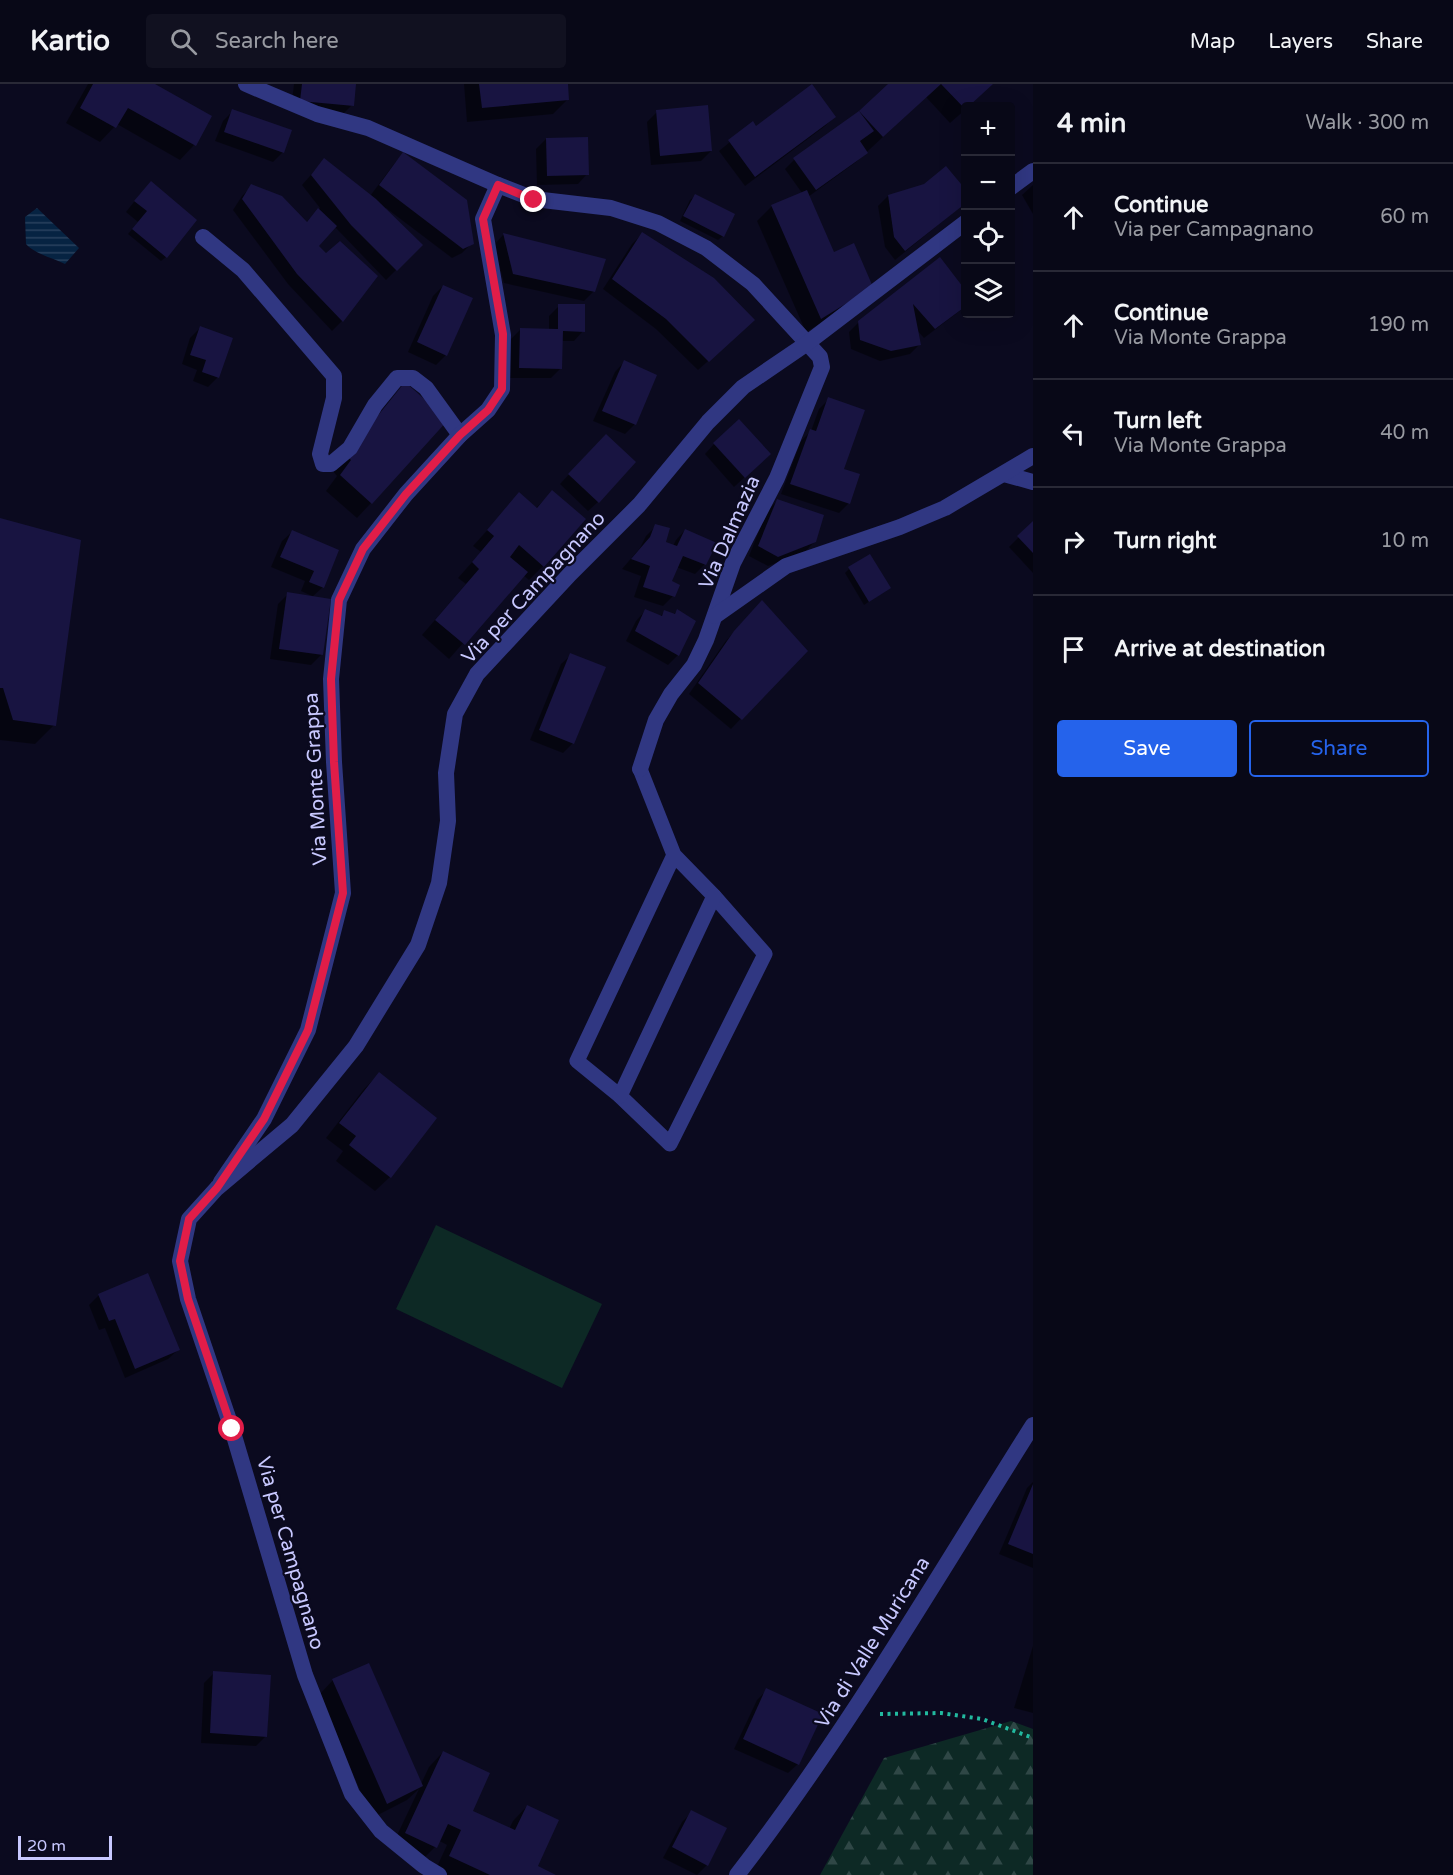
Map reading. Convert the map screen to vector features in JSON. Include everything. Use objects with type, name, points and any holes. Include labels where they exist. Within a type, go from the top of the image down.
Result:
[{"type":"street","points":[[246,84],[316,114],[368,128],[534,200],[611,208],[658,223],[706,248],[753,284],[806,344]]},
{"type":"street","points":[[1015,185],[1033,171]]},
{"type":"street","name":"Via Monte Grappa","points":[[217,1188],[264,1119],[308,1030],[343,893],[331,679],[339,600],[363,549],[406,494],[460,435],[488,410],[502,389],[503,334],[483,219],[498,185]]},
{"type":"street","name":"Via per Campagnano","points":[[439,1875],[424,1866],[381,1831],[352,1794],[305,1675],[232,1429],[188,1299],[180,1261],[189,1219],[217,1188],[292,1125],[356,1046],[418,945],[439,883],[448,821],[446,773],[454,714],[477,674],[570,573],[639,505],[708,422],[743,387],[806,344],[961,226]]},
{"type":"street","points":[[203,237],[243,270],[334,376],[334,398],[320,454],[323,464],[331,464],[350,448],[375,405],[397,378],[413,378],[426,388],[460,435]]},
{"type":"street","name":"Via Dalmazia","points":[[640,769],[656,720],[671,694],[694,665],[715,616],[733,563],[777,478],[822,367],[820,357],[806,344]]},
{"type":"street","points":[[715,616],[786,566],[900,527],[945,508],[1033,456]]},
{"type":"street","points":[[1004,474],[1033,482]]},
{"type":"street","name":"Via di Valle Muricana","points":[[737,1875],[795,1798],[855,1709],[1033,1425]]},
{"type":"lane","points":[[640,769],[674,855],[765,954],[670,1144],[620,1096],[577,1061],[674,855]]},
{"type":"lane","points":[[620,1096],[714,896]]},
{"type":"path","points":[[875,1714],[940,1713],[982,1719],[1033,1738]]},
{"type":"green space","points":[[436,1225],[602,1304],[562,1388],[396,1309]]},
{"type":"green space","points":[[1011,1721],[1033,1729],[1033,1875],[820,1875],[884,1758]]},
{"type":"water","points":[[37,208],[79,248],[65,264],[39,253],[26,244],[25,217]]},
{"type":"building","points":[[93,84],[155,84],[212,116],[196,146],[128,108],[116,128],[80,108]]},
{"type":"building","points":[[302,84],[356,84],[354,106],[300,101]]},
{"type":"building","points":[[479,84],[568,84],[569,100],[482,108]]},
{"type":"building","points":[[812,84],[836,117],[755,177],[728,140],[753,121],[756,126]]},
{"type":"building","points":[[888,84],[941,84],[883,137],[859,111]]},
{"type":"building","points":[[941,84],[993,84],[973,102],[961,102],[961,105]]},
{"type":"building","points":[[708,105],[712,151],[660,156],[656,110]]},
{"type":"building","points":[[232,109],[292,130],[284,153],[224,132]]},
{"type":"building","points":[[859,111],[874,131],[860,141],[868,153],[816,190],[793,158]]},
{"type":"building","points":[[588,137],[589,175],[547,176],[546,138]]},
{"type":"building","points":[[403,152],[467,200],[474,244],[463,249],[379,185]]},
{"type":"building","points":[[324,158],[376,199],[423,245],[397,271],[351,225],[311,175]]},
{"type":"building","points":[[946,166],[961,184],[961,207],[905,251],[894,237],[888,195],[924,184]]},
{"type":"building","points":[[151,181],[197,220],[167,258],[132,229],[147,211],[134,201]]},
{"type":"building","points":[[251,184],[282,196],[307,222],[318,208],[337,226],[319,246],[326,253],[340,241],[378,276],[343,322],[297,274],[242,199]]},
{"type":"building","points":[[807,190],[834,252],[854,243],[873,287],[821,319],[771,205]]},
{"type":"building","points":[[695,194],[735,214],[724,237],[683,216]]},
{"type":"building","points":[[642,232],[714,278],[755,320],[709,362],[666,319],[612,279]]},
{"type":"building","points":[[503,233],[606,259],[595,292],[513,274]]},
{"type":"building","points":[[940,257],[961,284],[961,310],[935,329],[913,304],[921,345],[891,351],[860,340],[858,321]]},
{"type":"building","points":[[443,285],[473,298],[447,356],[417,342]]},
{"type":"building","points":[[558,304],[585,304],[585,332],[563,331],[562,369],[519,368],[520,328],[558,329]]},
{"type":"building","points":[[200,326],[233,338],[219,378],[202,372],[206,360],[190,355]]},
{"type":"building","points":[[624,360],[657,375],[636,425],[602,411]]},
{"type":"building","points":[[405,382],[448,420],[372,504],[340,475],[351,460],[346,455]]},
{"type":"building","points":[[828,397],[865,410],[844,469],[860,474],[850,504],[790,484],[810,429],[816,431]]},
{"type":"building","points":[[739,419],[771,454],[745,478],[713,443]]},
{"type":"building","points":[[606,434],[636,462],[599,503],[568,474]]},
{"type":"building","points":[[552,490],[586,519],[544,567],[519,545],[510,557],[528,572],[465,645],[435,620],[479,569],[472,562],[494,536],[487,530],[519,492],[537,508]]},
{"type":"building","points":[[777,499],[824,515],[816,542],[778,557],[758,546]]},
{"type":"building","points":[[0,518],[81,540],[56,726],[13,720],[3,688],[0,688]]},
{"type":"building","points":[[1033,521],[1033,553],[1017,536]]},
{"type":"building","points":[[655,524],[670,528],[666,542],[677,546],[685,529],[717,543],[706,565],[683,556],[672,581],[680,585],[675,597],[643,587],[650,566],[631,559],[650,537]]},
{"type":"building","points":[[292,530],[339,550],[324,588],[309,582],[314,571],[280,557]]},
{"type":"building","points":[[870,554],[891,588],[869,602],[848,567]]},
{"type":"building","points":[[287,592],[331,599],[323,655],[279,649]]},
{"type":"building","points":[[762,600],[808,651],[742,720],[698,683],[734,631]]},
{"type":"building","points":[[645,609],[662,616],[664,610],[675,614],[677,609],[696,621],[679,656],[635,631]]},
{"type":"building","points":[[570,653],[606,667],[574,744],[539,730]]},
{"type":"building","points":[[379,1072],[437,1118],[391,1178],[349,1145],[356,1136],[339,1123]]},
{"type":"building","points":[[148,1273],[180,1350],[135,1369],[115,1319],[109,1321],[98,1294]]},
{"type":"building","points":[[1033,1484],[1033,1554],[1008,1544]]},
{"type":"building","points":[[369,1663],[423,1786],[387,1804],[332,1679]]},
{"type":"building","points":[[213,1671],[271,1675],[267,1737],[210,1733]]},
{"type":"building","points":[[766,1688],[823,1714],[799,1765],[743,1739]]},
{"type":"building","points":[[443,1751],[490,1773],[473,1811],[515,1830],[527,1805],[559,1820],[538,1866],[556,1875],[490,1875],[449,1856],[461,1830],[448,1824],[437,1848],[405,1833]]},
{"type":"building","points":[[691,1810],[727,1828],[708,1866],[672,1847]]},
{"type":"route","points":[[232,1429],[188,1299],[180,1261],[189,1219],[217,1188],[264,1119],[308,1030],[343,893],[331,679],[339,600],[363,549],[406,494],[460,435],[488,410],[502,389],[503,334],[483,219],[498,185],[534,200]]}]
